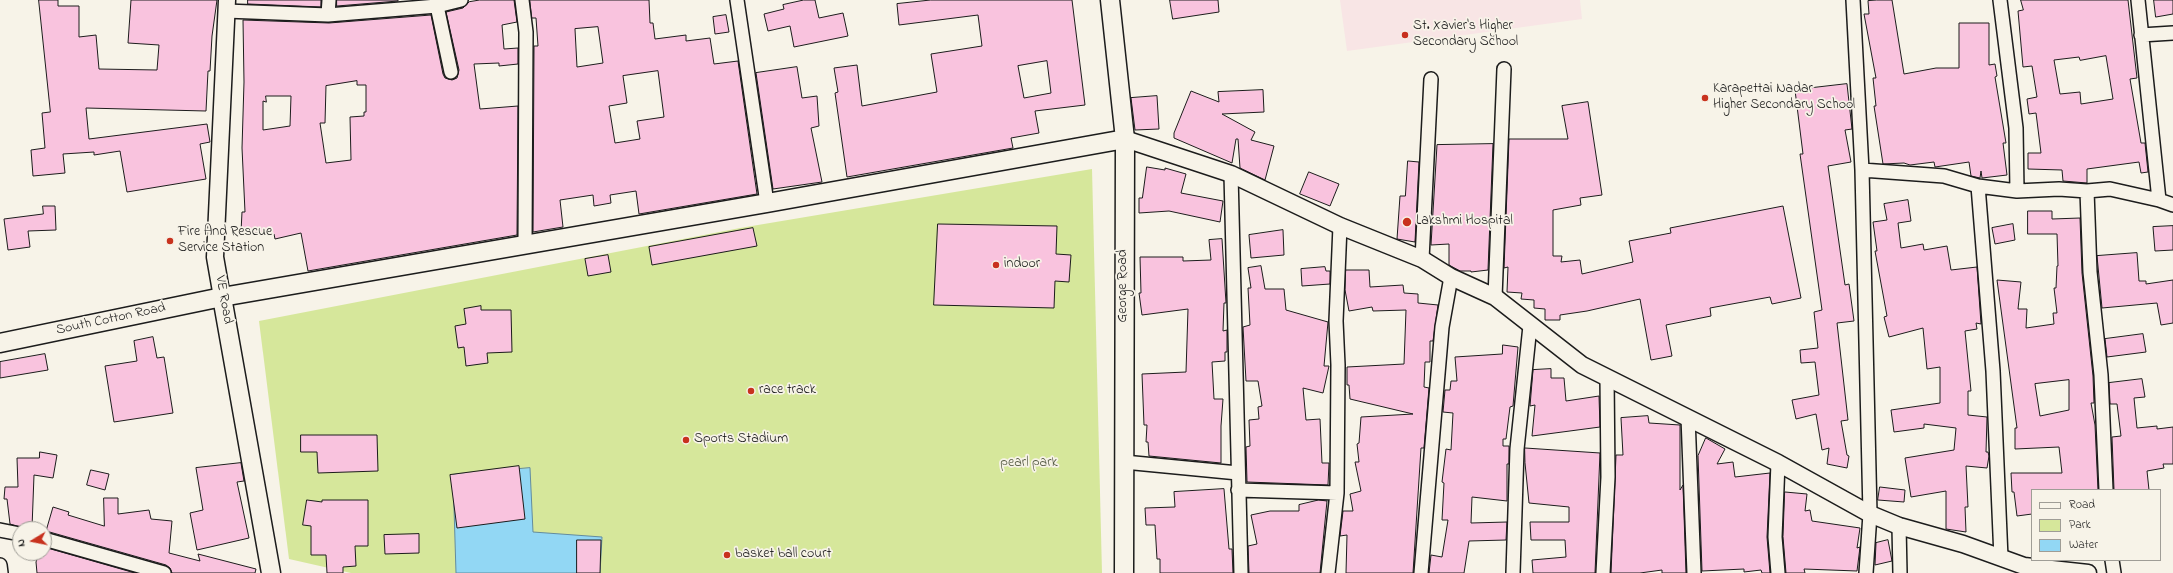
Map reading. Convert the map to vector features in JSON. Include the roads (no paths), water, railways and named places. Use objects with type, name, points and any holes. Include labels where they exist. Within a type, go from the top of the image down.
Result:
[{"type":"main road","name":"George Road","points":[[1110,0],[1125,139],[1124,573]]},
{"type":"main road","name":"South Cotton Road","points":[[0,343],[222,297],[767,203],[1125,139]]},
{"type":"main road","name":"VE Road","points":[[222,297],[271,573]]},
{"type":"street","points":[[328,15],[329,0]]},
{"type":"street","points":[[227,6],[328,15],[437,6],[461,0]]},
{"type":"street","points":[[522,0],[526,32],[525,245]]},
{"type":"street","points":[[737,0],[767,203]]},
{"type":"street","points":[[1853,0],[1862,170],[1870,514],[1866,573]]},
{"type":"street","points":[[2000,0],[2016,128],[2017,191]]},
{"type":"street","points":[[2138,0],[2159,200]]},
{"type":"street","name":"VE Road","points":[[222,297],[215,257],[227,6]]},
{"type":"street","points":[[437,6],[451,72]]},
{"type":"street","points":[[2141,35],[2173,33]]},
{"type":"street","points":[[1495,297],[1504,69]]},
{"type":"street","points":[[1422,259],[1431,79]]},
{"type":"street","points":[[1125,139],[1231,174],[1340,226],[1422,259],[1451,277],[1495,297],[1530,326],[1582,365],[1778,463],[1870,514],[1899,526],[1963,544],[2024,566],[2088,573]]},
{"type":"street","points":[[1862,170],[1944,176],[1978,186],[2017,191],[2087,191],[2110,189],[2159,200],[2173,205]]},
{"type":"street","points":[[1231,174],[1241,573]]},
{"type":"street","points":[[1978,186],[1993,371],[2001,558]]},
{"type":"street","points":[[2087,191],[2090,272],[2101,374],[2106,489]]},
{"type":"street","points":[[1328,573],[1336,493],[1338,365],[1336,321],[1340,226]]},
{"type":"street","points":[[1421,573],[1442,327],[1451,277]]},
{"type":"street","points":[[1513,573],[1517,449],[1530,326]]},
{"type":"street","points":[[1603,573],[1608,477],[1607,377]]},
{"type":"street","points":[[1688,417],[1694,573]]},
{"type":"street","points":[[1124,462],[1238,473]]},
{"type":"street","points":[[1778,463],[1775,537],[1778,573]]},
{"type":"street","points":[[1238,490],[1336,493]]},
{"type":"street","points":[[1899,526],[1900,573]]},
{"type":"street","points":[[0,530],[12,532]]},
{"type":"street","points":[[52,541],[164,573]]},
{"type":"street","points":[[2112,561],[2114,573]]},
{"type":"street","points":[[0,565],[1,573]]},
{"type":"water","points":[[530,468],[533,532],[602,537],[600,573],[456,573],[453,475]]},
{"type":"place","name":"St. Xavier's Higher Secondary School","points":[[1405,35]]},
{"type":"place","name":"Karapettai Nadar Higher Secondary School","points":[[1705,98]]},
{"type":"place","name":"Lakshmi Hospital","points":[[1407,222]]},
{"type":"place","name":"Fire And Rescue Service Station","points":[[170,241]]},
{"type":"place","name":"indoor","points":[[996,265]]},
{"type":"place","name":"race track","points":[[751,391]]},
{"type":"place","name":"Sports Stadium","points":[[686,440]]},
{"type":"place","name":"basket ball court","points":[[727,555]]},
{"type":"park label","name":"pearl park","points":[[1029,464]]}]
